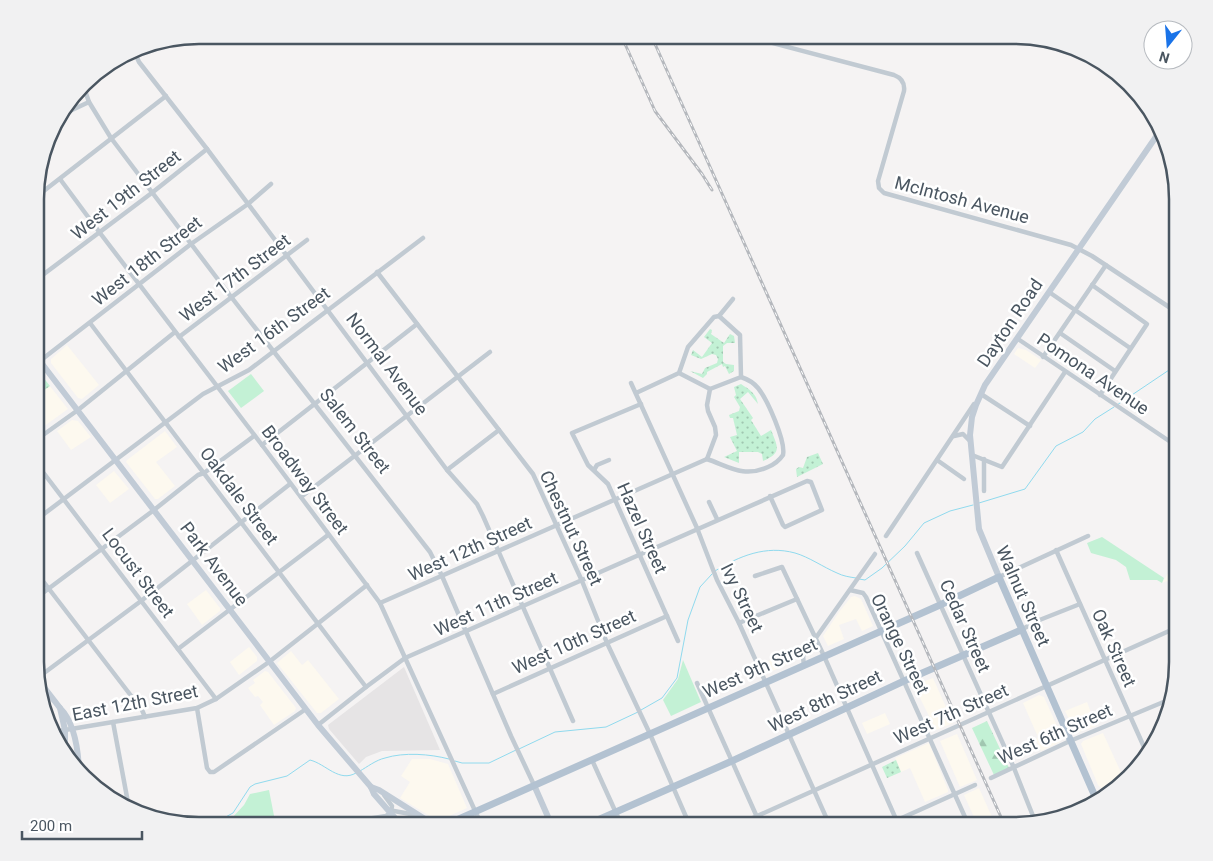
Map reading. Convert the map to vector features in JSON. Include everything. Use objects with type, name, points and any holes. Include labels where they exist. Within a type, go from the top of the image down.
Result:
[{"type":"main road","name":"West 9th Street","points":[[462,817],[804,666],[999,577]]},
{"type":"main road","name":"Walnut Street","points":[[999,577],[1094,795]]},
{"type":"main road","name":"West 8th Street","points":[[604,817],[1021,630]]},
{"type":"street","name":"McIntosh Avenue","points":[[776,44],[894,75],[902,80],[905,86],[904,91],[878,181],[879,188],[884,193],[1064,242],[1080,249],[1106,265],[1169,307]]},
{"type":"street","name":"Normal Avenue","points":[[137,57],[329,310],[447,470],[477,504],[573,721]]},
{"type":"street","name":"Salem Street","points":[[85,93],[89,102],[111,138],[354,456],[425,544],[442,576],[548,817]]},
{"type":"street","points":[[44,191],[166,96]]},
{"type":"street","points":[[72,110],[89,102]]},
{"type":"street","name":"Dayton Road","points":[[886,536],[1049,292],[1156,137]]},
{"type":"street","name":"West 19th Street","points":[[44,274],[208,149]]},
{"type":"street","name":"Broadway Street","points":[[60,179],[380,603],[478,817]]},
{"type":"street","name":"West 18th Street","points":[[44,356],[90,323],[191,244],[248,204],[271,184]]},
{"type":"street","name":"West 16th Street","points":[[44,514],[203,394],[249,370],[423,238]]},
{"type":"street","name":"West 17th Street","points":[[179,337],[307,240]]},
{"type":"street","points":[[1043,357],[1106,265]]},
{"type":"street","name":"Chestnut Street","points":[[377,272],[533,474],[686,817]]},
{"type":"street","points":[[1092,285],[1147,324],[1100,395]]},
{"type":"street","points":[[1049,292],[1130,348]]},
{"type":"street","points":[[636,393],[679,373],[684,356],[693,339],[708,322],[714,317],[719,316],[733,299]]},
{"type":"street","points":[[719,316],[740,335],[741,377]]},
{"type":"street","name":"Oakdale Street","points":[[90,323],[366,686]]},
{"type":"street","points":[[262,445],[417,324]]},
{"type":"street","name":"West 17th Street","points":[[44,434],[78,410],[175,332]]},
{"type":"street","points":[[1060,333],[1115,371]]},
{"type":"street","name":"Pomona Avenue","points":[[1018,339],[1169,442]]},
{"type":"street","points":[[301,498],[407,414],[490,352]]},
{"type":"street","name":"Park Avenue","points":[[44,368],[306,710],[394,817]]},
{"type":"street","points":[[972,455],[1000,467],[1030,426],[1064,372]]},
{"type":"street","points":[[679,373],[710,389],[741,377],[756,385],[783,440],[783,455],[777,463],[752,473],[742,472],[707,459],[716,435],[707,405],[710,389]]},
{"type":"street","name":"Ivy Street","points":[[631,383],[697,528],[717,580],[739,623],[826,817]]},
{"type":"street","points":[[982,393],[1030,426]]},
{"type":"street","name":"Walnut Street","points":[[982,393],[972,417],[971,442],[975,500],[982,539],[999,577]]},
{"type":"street","name":"Hazel Street","points":[[641,404],[572,434],[584,458],[605,479],[678,641]]},
{"type":"street","points":[[447,470],[499,430]]},
{"type":"street","points":[[953,436],[963,434],[971,442]]},
{"type":"street","points":[[44,592],[103,549],[198,475],[204,473],[254,436]]},
{"type":"street","name":"West 12th Street","points":[[380,603],[707,459]]},
{"type":"street","points":[[984,459],[984,491]]},
{"type":"street","points":[[594,470],[597,465],[609,460]]},
{"type":"street","points":[[937,460],[964,479]]},
{"type":"street","name":"Locust Street","points":[[44,473],[216,700]]},
{"type":"street","name":"West 11th Street","points":[[318,725],[366,686],[405,658],[770,496],[806,481],[811,482],[822,510],[785,527],[770,496]]},
{"type":"street","points":[[44,673],[141,601],[290,484]]},
{"type":"street","points":[[709,502],[717,519]]},
{"type":"street","points":[[178,649],[328,535]]},
{"type":"street","name":"West 9th Street","points":[[999,577],[1088,536]]},
{"type":"street","name":"Oak Street","points":[[1056,550],[1143,748]]},
{"type":"street","name":"Cedar Street","points":[[917,553],[1014,768],[1033,816]]},
{"type":"street","points":[[804,666],[803,656],[875,554]]},
{"type":"street","points":[[755,576],[782,567],[896,817]]},
{"type":"street","points":[[44,582],[142,710],[145,717]]},
{"type":"street","points":[[269,662],[367,585]]},
{"type":"street","name":"Orange Street","points":[[850,590],[863,593],[866,597],[965,817]]},
{"type":"street","points":[[739,623],[797,599]]},
{"type":"street","name":"West 8th Street","points":[[1021,630],[1037,621],[1080,604]]},
{"type":"street","name":"West 10th Street","points":[[494,694],[667,616]]},
{"type":"street","name":"West 7th Street","points":[[756,816],[1169,632]]},
{"type":"street","name":"East 12th Street","points":[[60,731],[197,708],[216,700],[269,662]]},
{"type":"street","points":[[697,683],[756,816]]},
{"type":"street","points":[[47,691],[65,713],[72,729],[78,759]]},
{"type":"street","name":"West 6th Street","points":[[991,778],[1070,741],[1164,702]]},
{"type":"street","points":[[60,708],[65,741]]},
{"type":"street","points":[[197,708],[207,768],[210,772],[214,772],[306,710]]},
{"type":"street","points":[[113,722],[127,799]]},
{"type":"street","points":[[592,760],[618,817]]},
{"type":"street","points":[[904,817],[975,785]]},
{"type":"street","points":[[371,787],[422,817]]},
{"type":"street","points":[[379,790],[391,804],[391,813]]},
{"type":"street","points":[[380,817],[394,811],[422,817]]},
{"type":"shaded area","points":[[67,345],[99,385],[82,399],[78,398],[51,363],[51,359]]},
{"type":"shaded area","points":[[1018,348],[1026,350],[1041,360],[1035,368],[1014,354]]},
{"type":"shaded area","points":[[44,379],[68,409],[44,426]]},
{"type":"shaded area","points":[[72,420],[78,421],[91,437],[71,450],[57,431]]},
{"type":"shaded area","points":[[165,431],[177,447],[156,462],[175,486],[158,499],[155,499],[126,462]]},
{"type":"shaded area","points":[[114,471],[129,489],[110,503],[96,485]]},
{"type":"shaded area","points":[[1169,572],[1169,583],[1167,581],[1162,583]]},
{"type":"shaded area","points":[[206,590],[220,608],[220,611],[202,625],[187,604]]},
{"type":"shaded area","points":[[855,596],[861,599],[873,626],[862,631],[856,619],[839,625],[844,639],[828,646],[823,636],[851,597]]},
{"type":"shaded area","points":[[249,647],[257,657],[257,661],[239,675],[230,662]]},
{"type":"shaded area","points":[[788,650],[793,662],[770,672],[765,662],[780,656],[779,654]]},
{"type":"shaded area","points":[[291,651],[302,665],[308,660],[339,699],[321,713],[317,713],[277,663]]},
{"type":"shaded area","points":[[404,667],[440,750],[382,751],[366,757],[359,764],[329,729],[328,725]]},
{"type":"shaded area","points":[[265,671],[268,672],[296,708],[295,711],[274,725],[260,705],[263,702],[258,696],[255,697],[248,688],[255,683],[253,680]]},
{"type":"shaded area","points":[[933,678],[953,723],[936,730],[915,688],[915,685]]},
{"type":"shaded area","points":[[1039,695],[1044,697],[1062,737],[1060,742],[1041,751],[1036,739],[1038,737],[1023,703]]},
{"type":"shaded area","points":[[1087,702],[1096,726],[1076,733],[1065,711]]},
{"type":"shaded area","points":[[885,713],[890,724],[867,734],[862,723]]},
{"type":"shaded area","points":[[1103,733],[1122,774],[1102,789],[1098,785],[1081,744],[1083,741]]},
{"type":"shaded area","points":[[957,734],[977,780],[960,787],[940,741]]},
{"type":"shaded area","points":[[929,743],[948,792],[925,802],[910,768],[901,772],[895,758]]},
{"type":"shaded area","points":[[412,759],[430,759],[448,764],[467,808],[447,817],[431,817],[400,798],[410,782],[401,776]]},
{"type":"shaded area","points":[[979,788],[992,817],[974,817],[964,795]]},
{"type":"green space","points":[[710,329],[712,330],[711,334],[724,343],[730,334],[734,336],[735,343],[727,343],[723,346],[723,362],[734,365],[734,371],[729,374],[722,364],[707,372],[703,378],[690,371],[702,374],[705,368],[717,363],[716,355],[712,354],[701,359],[691,355],[693,350],[702,357],[712,343],[704,337]]},
{"type":"green space","points":[[251,374],[264,391],[241,408],[228,391]]},
{"type":"green space","points":[[44,378],[50,386],[44,390]]},
{"type":"green space","points":[[741,384],[752,392],[757,400],[758,404],[748,392],[740,399],[753,418],[751,420],[761,436],[771,430],[777,445],[776,452],[763,461],[762,454],[758,452],[739,452],[739,463],[724,457],[737,451],[730,437],[737,435],[733,418],[730,418],[729,415],[739,411],[740,407],[734,397],[736,395],[734,387]]},
{"type":"green space","points":[[818,453],[823,464],[797,477],[796,469],[799,467],[803,468],[807,457]]},
{"type":"green space","points":[[1102,537],[1164,578],[1162,583],[1157,580],[1130,580],[1126,567],[1116,560],[1091,553],[1087,543]]},
{"type":"green space","points":[[683,660],[701,702],[671,716],[663,700],[678,679]]},
{"type":"green space","points":[[987,721],[1009,768],[994,775],[972,728]]},
{"type":"green space","points":[[896,760],[901,772],[887,778],[882,767]]},
{"type":"green space","points":[[269,790],[274,817],[233,817],[244,805],[250,794]]},
{"type":"waterway","points":[[1117,405],[1169,370]]},
{"type":"waterway","points":[[979,503],[1025,489],[1056,446],[1083,432],[1095,419],[1114,407]]},
{"type":"waterway","points":[[859,579],[865,580],[882,568],[905,546],[924,523],[950,511],[973,505]]},
{"type":"waterway","points":[[715,571],[753,553],[774,550],[795,553],[839,574],[856,578]]},
{"type":"waterway","points":[[641,710],[662,698],[677,678],[688,620],[700,587],[712,574]]},
{"type":"waterway","points":[[519,749],[555,732],[606,727],[638,712]]},
{"type":"waterway","points":[[455,761],[462,763],[489,763],[516,750]]},
{"type":"waterway","points":[[360,771],[375,762],[392,756],[409,754],[449,759]]},
{"type":"waterway","points":[[226,817],[233,813],[250,787],[287,776],[310,760],[344,776],[356,773]]},
{"type":"railway","points":[[625,44],[655,111],[712,190]]},
{"type":"railway","points":[[655,44],[1001,817]]}]
